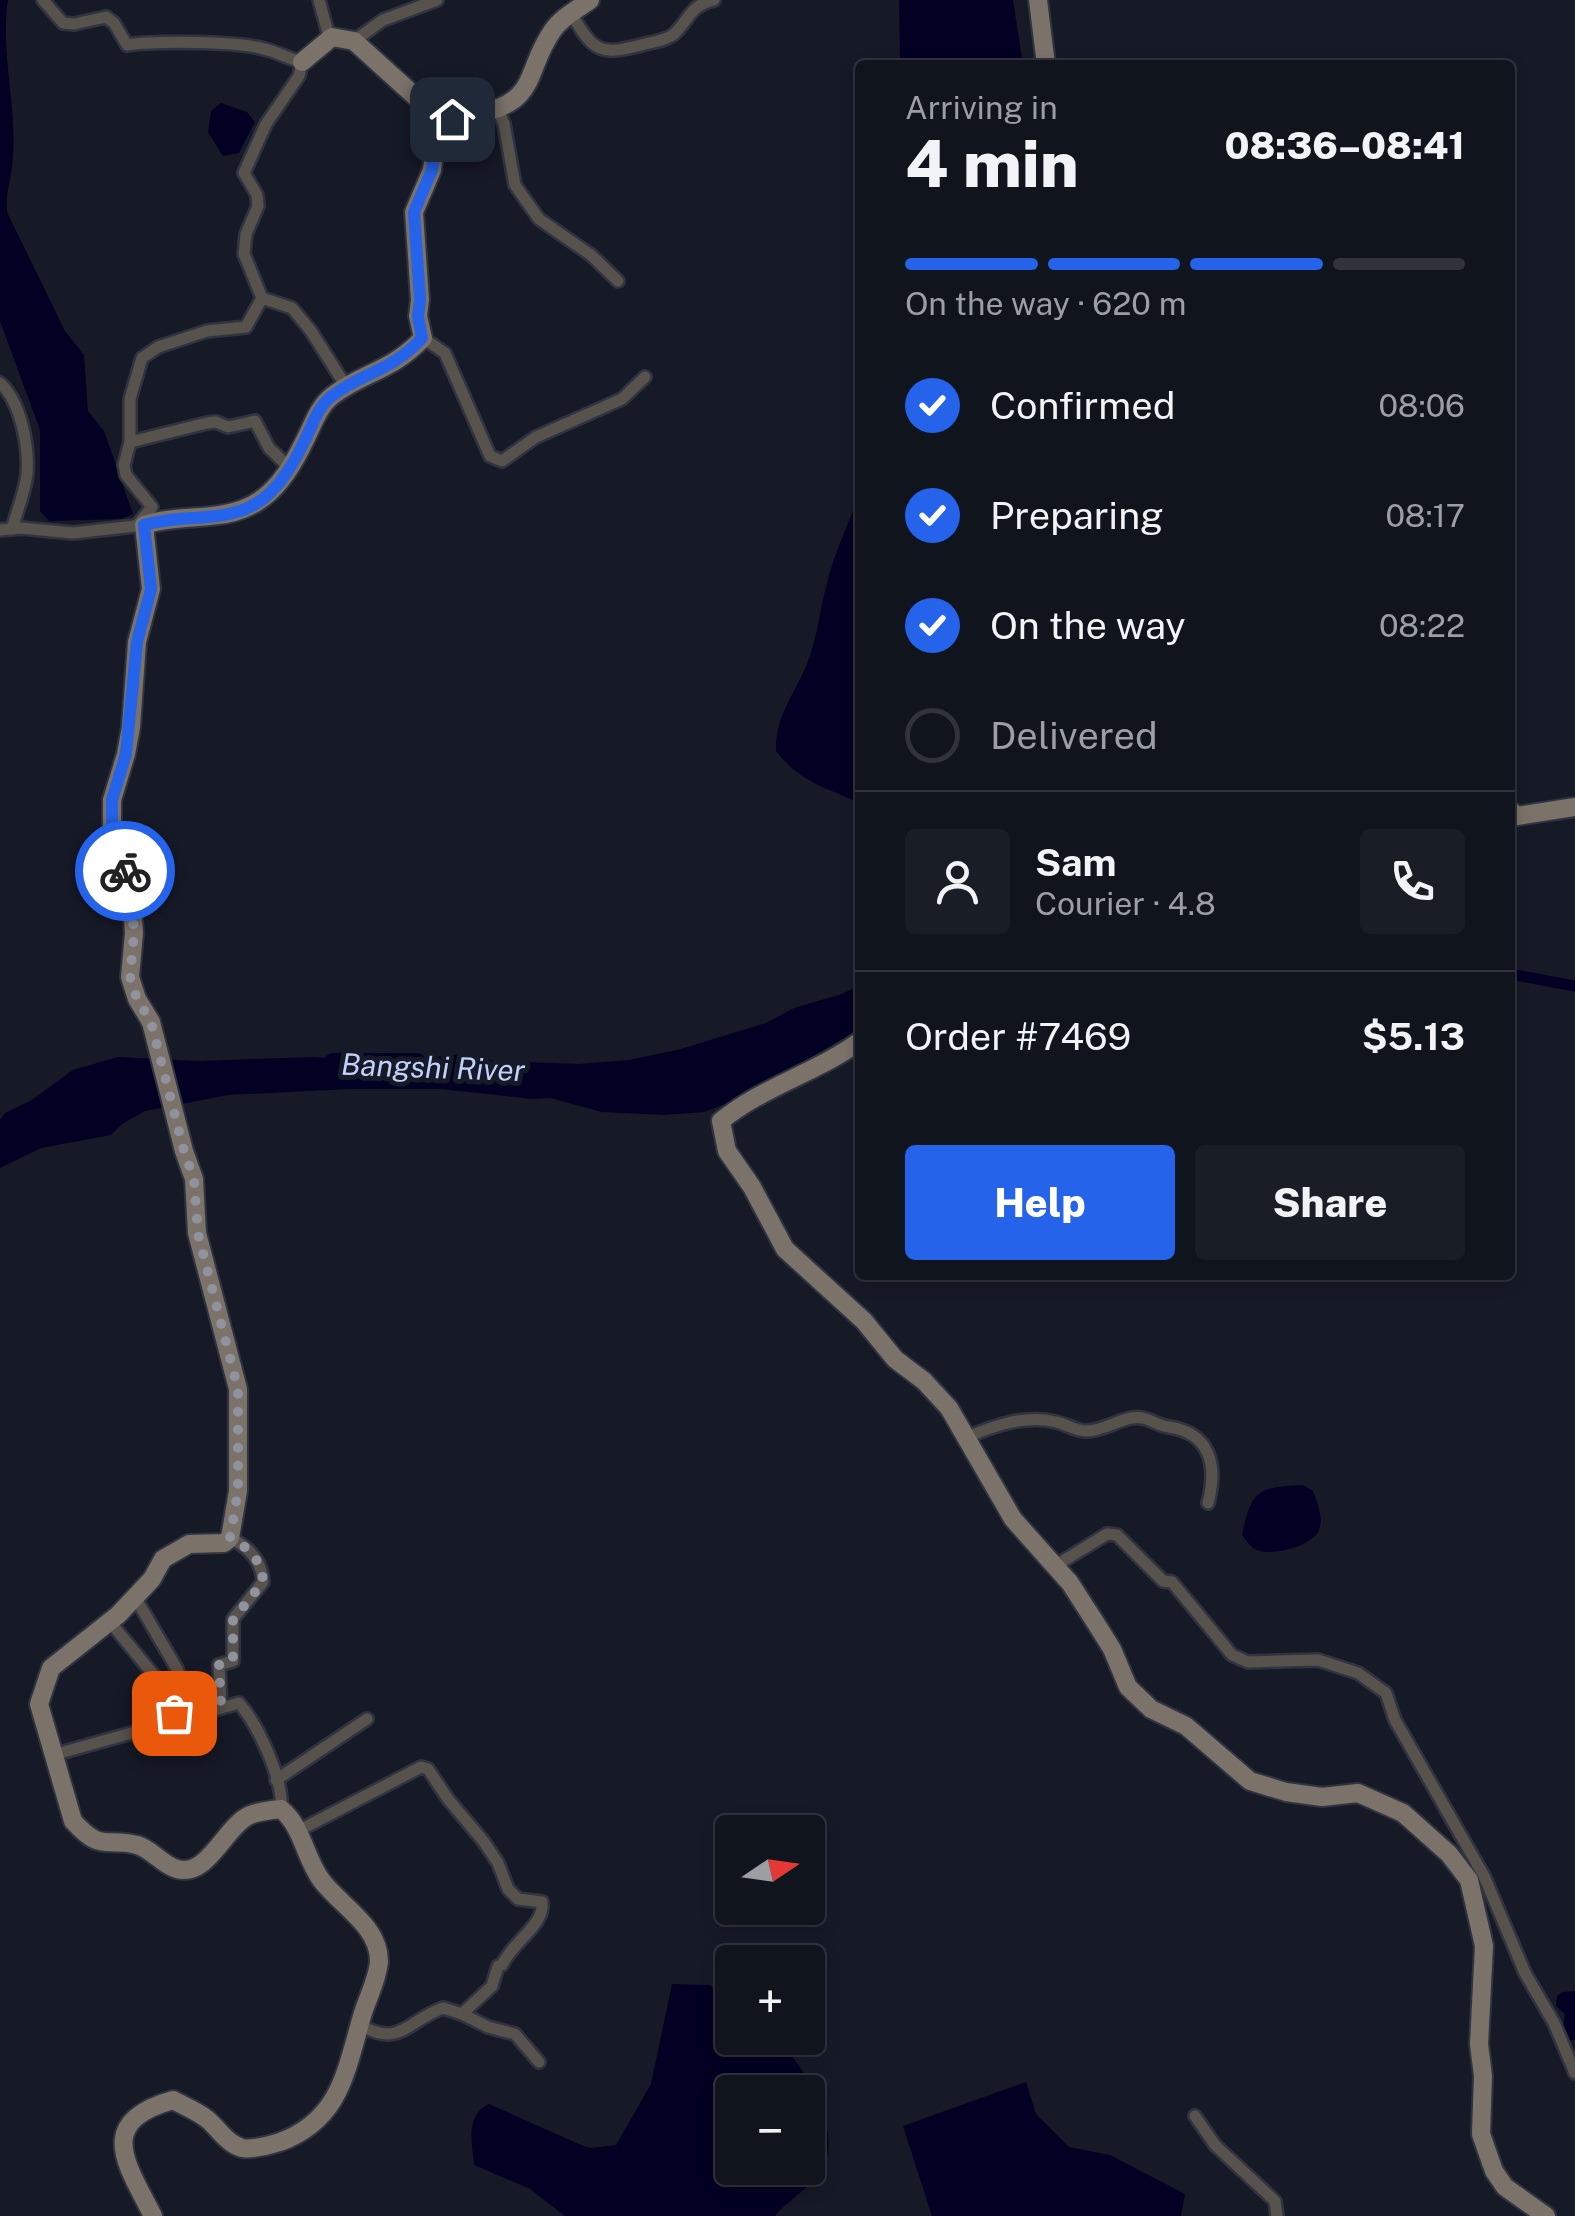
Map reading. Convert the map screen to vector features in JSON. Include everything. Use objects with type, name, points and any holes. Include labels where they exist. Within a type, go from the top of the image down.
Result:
[{"type":"street","points":[[42,0],[63,23],[106,17],[127,46],[154,41],[264,48],[302,62]]},
{"type":"street","points":[[319,0],[330,40]]},
{"type":"street","points":[[354,41],[383,20],[437,0]]},
{"type":"street","points":[[347,388],[292,308],[262,298],[244,254],[246,234],[258,206],[257,195],[244,173],[266,124],[299,76],[302,62],[332,37],[354,41],[439,118],[498,110],[521,94],[553,30],[590,0]]},
{"type":"street","points":[[571,12],[584,36],[598,49],[611,53],[672,37],[698,4],[714,0]]},
{"type":"street","points":[[1038,0],[1045,60]]},
{"type":"street","points":[[498,110],[515,185],[540,219],[591,255],[618,281]]},
{"type":"street","points":[[439,118],[432,170],[414,212],[418,316],[422,338],[445,354],[490,456],[502,461],[536,437],[622,399],[645,377]]},
{"type":"street","points":[[154,2216],[127,2160],[123,2140],[130,2121],[146,2108],[173,2100],[207,2119],[221,2135],[241,2148],[268,2146],[297,2135],[332,2104],[348,2069],[379,1961],[365,1925],[330,1892],[310,1865],[298,1831],[281,1809],[250,1815],[228,1832],[204,1862],[190,1870],[178,1870],[135,1844],[99,1842],[83,1832],[73,1821],[38,1704],[51,1668],[110,1622],[152,1579],[163,1559],[189,1544],[224,1542],[230,1538],[238,1491],[238,1389],[198,1234],[194,1179],[151,1022],[130,977],[134,934],[131,891],[112,825],[112,800],[131,727],[137,642],[151,589],[142,524],[152,506],[126,475],[124,456],[130,442],[130,399],[142,358],[158,347],[207,331],[246,327],[262,298]]},
{"type":"street","points":[[0,384],[11,394],[26,449],[26,475],[6,530],[73,533],[244,510],[262,500],[290,468],[330,397],[395,364],[422,338]]},
{"type":"street","points":[[130,442],[207,423],[228,427],[256,421],[269,448],[290,468]]},
{"type":"street","points":[[1515,814],[1575,807]]},
{"type":"street","points":[[855,1045],[721,1121],[727,1150],[786,1249],[949,1408],[1013,1519],[1070,1583],[1112,1649],[1128,1687],[1151,1709],[1186,1726],[1250,1781],[1322,1797],[1358,1793],[1403,1813],[1449,1854],[1469,1880],[1484,1946],[1479,2044],[1483,2076],[1481,2134],[1494,2171],[1506,2187],[1546,2216]]},
{"type":"street","points":[[965,1438],[1013,1421],[1054,1421],[1083,1432],[1133,1418],[1148,1418],[1195,1433],[1215,1478],[1208,1503]]},
{"type":"street","points":[[1055,1566],[1107,1534],[1117,1535],[1163,1581],[1172,1582],[1232,1655],[1248,1662],[1318,1660],[1358,1674],[1386,1693],[1395,1720],[1484,1876],[1525,1973],[1554,2023],[1575,2073]]},
{"type":"street","points":[[221,1708],[219,1665],[233,1660],[233,1620],[263,1582],[260,1564],[230,1538]]},
{"type":"street","points":[[135,1597],[178,1669],[195,1716]]},
{"type":"street","points":[[110,1622],[158,1680],[177,1723]]},
{"type":"street","points":[[53,1755],[239,1703],[256,1729],[282,1797],[281,1809]]},
{"type":"street","points":[[276,1780],[368,1720]]},
{"type":"street","points":[[298,1831],[421,1767],[428,1769],[484,1842],[508,1889],[518,1899],[542,1902],[543,1906],[539,1920],[498,1966],[492,1986],[462,2014]]},
{"type":"street","points":[[360,2024],[379,2036],[395,2035],[443,2008],[514,2034],[539,2062]]},
{"type":"street","points":[[1195,2116],[1214,2145],[1275,2201],[1277,2216]]},
{"type":"water","points":[[0,0],[8,0],[6,39],[14,137],[7,212],[65,331],[84,355],[88,411],[104,431],[133,514],[121,519],[49,521],[40,511],[40,430],[0,321]]},
{"type":"water","points":[[899,0],[1013,0],[1022,60],[900,60]]},
{"type":"water","points":[[221,103],[247,112],[255,122],[239,153],[223,156],[208,132],[211,111]]},
{"type":"water","points":[[855,504],[855,801],[804,777],[776,751],[782,716],[811,653],[831,568]]},
{"type":"water","points":[[855,988],[855,1032],[739,1099],[704,1112],[602,1112],[550,1098],[441,1089],[228,1095],[145,1111],[111,1135],[41,1148],[0,1168],[0,1120],[5,1113],[30,1101],[73,1070],[118,1057],[197,1061],[314,1057],[386,1063],[463,1054],[496,1061],[579,1064],[629,1060],[766,1023],[794,1008]]},
{"type":"water","points":[[1303,1485],[1313,1491],[1319,1510],[1320,1526],[1315,1536],[1284,1550],[1267,1552],[1252,1547],[1242,1535],[1254,1499],[1277,1487]]},
{"type":"water","points":[[672,1984],[710,1985],[715,1989],[715,2055],[791,2055],[804,2075],[715,2075],[715,2185],[809,2185],[775,2216],[565,2216],[530,2189],[474,2165],[473,2122],[489,2104],[581,2145],[616,2145],[651,2084]]},
{"type":"water","points":[[1575,1991],[1575,2039],[1569,2041],[1563,2026],[1565,2014],[1556,2006],[1557,1996]]},
{"type":"water","points":[[1026,2082],[1036,2114],[1069,2147],[1110,2155],[1185,2194],[1181,2216],[932,2216],[903,2126]]},
{"type":"water","points":[[825,2120],[828,2133],[825,2161]]},
{"type":"waterway","points":[[1515,975],[1575,986]]},
{"type":"waterway","name":"Bangshi River","points":[[333,1062],[417,1062]]},
{"type":"way so far","points":[[125,871],[131,891],[134,934],[130,977],[151,1022],[189,1159],[198,1234],[238,1389],[238,1491],[230,1538],[260,1564],[263,1582],[233,1620],[233,1660],[219,1665],[221,1708],[177,1723],[174,1713]]},
{"type":"route","points":[[125,871],[112,825],[112,800],[131,727],[137,642],[151,589],[144,525],[189,516],[221,515],[244,510],[262,500],[290,468],[330,397],[395,364],[422,338],[414,212],[432,170],[439,118],[452,119]]}]
